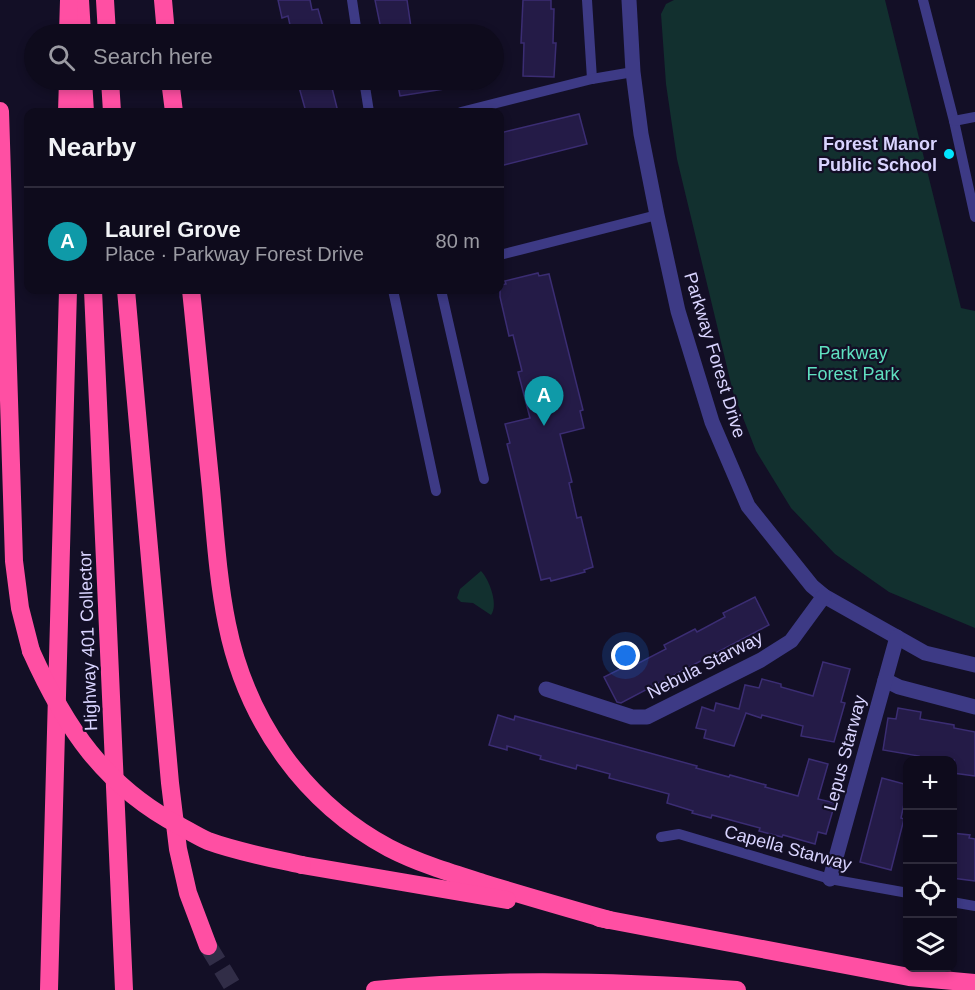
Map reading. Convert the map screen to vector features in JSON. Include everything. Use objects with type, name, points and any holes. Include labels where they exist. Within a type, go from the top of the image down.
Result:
[{"type":"highway","points":[[68,24],[69,0]]},
{"type":"highway","points":[[80,0],[81,24]]},
{"type":"highway","points":[[105,0],[106,24]]},
{"type":"highway","points":[[163,0],[165,24]]},
{"type":"highway","points":[[68,90],[68,108]]},
{"type":"highway","points":[[84,90],[85,108]]},
{"type":"highway","points":[[111,90],[112,108]]},
{"type":"highway","points":[[171,90],[174,108]]},
{"type":"highway","points":[[0,111],[14,561],[20,608],[31,651],[50,694],[78,738],[101,766],[129,792],[161,816],[207,841],[302,865],[909,976],[975,983]]},
{"type":"highway","points":[[49,990],[68,294]]},
{"type":"highway","name":"Highway 401 Collector","points":[[93,294],[122,947],[126,990]]},
{"type":"highway","points":[[126,294],[170,783],[178,849],[188,893],[208,946]]},
{"type":"highway","points":[[191,294],[226,623],[242,676],[269,736],[290,766],[313,792],[336,813],[390,848],[464,877],[609,920]]},
{"type":"highway","points":[[375,990],[432,984],[545,981],[654,984],[737,990]]},
{"type":"street","name":"Parkway Forest Drive","points":[[629,0],[633,72],[641,134],[678,310],[712,422],[748,506],[812,586],[824,596],[925,653],[975,665]]},
{"type":"street","name":"Nebula Starway","points":[[546,689],[632,717],[646,717],[761,660],[791,641],[824,596]]},
{"type":"street","name":"Lepus Starway","points":[[830,879],[897,637]]},
{"type":"street","points":[[885,680],[899,687],[975,707]]},
{"type":"lane","points":[[352,0],[356,24]]},
{"type":"lane","points":[[587,0],[592,80]]},
{"type":"lane","points":[[923,0],[973,200],[975,217]]},
{"type":"lane","points":[[477,108],[633,72]]},
{"type":"lane","points":[[366,90],[368,108]]},
{"type":"lane","points":[[954,121],[975,117]]},
{"type":"lane","points":[[504,254],[657,215]]},
{"type":"lane","points":[[394,294],[436,491]]},
{"type":"lane","points":[[442,294],[484,479]]},
{"type":"lane","name":"Capella Starway","points":[[661,837],[679,834],[830,879],[903,892]]},
{"type":"lane","points":[[957,903],[975,906]]},
{"type":"green space","name":"Parkway Forest Park","points":[[674,0],[885,0],[961,308],[975,311],[975,628],[889,592],[835,554],[791,508],[756,451],[733,392],[677,159],[666,84],[661,14],[666,4]]},
{"type":"green space","points":[[481,571],[492,592],[494,605],[491,615],[473,603],[461,602],[457,598],[460,589]]},
{"type":"building","points":[[278,0],[310,0],[312,10],[318,9],[322,24],[290,24],[288,16],[282,18]]},
{"type":"building","points":[[375,0],[407,0],[411,24],[380,24]]},
{"type":"building","points":[[523,0],[551,0],[551,9],[554,9],[553,43],[556,43],[554,77],[523,76],[524,43],[521,43]]},
{"type":"building","points":[[300,90],[332,90],[337,108],[305,108]]},
{"type":"building","points":[[399,90],[438,90],[400,96]]},
{"type":"building","points":[[579,114],[587,144],[504,165],[504,132]]},
{"type":"building","points":[[538,273],[539,276],[549,274],[583,410],[580,411],[584,428],[560,434],[572,482],[569,483],[577,518],[581,517],[593,567],[584,570],[585,572],[551,581],[550,578],[541,580],[507,444],[510,443],[505,424],[530,418],[518,372],[522,371],[513,335],[509,336],[500,297],[500,294],[504,294],[505,281]]},
{"type":"building","points":[[755,597],[769,625],[621,703],[617,702],[604,677],[666,649],[664,645],[695,629],[697,632],[725,617],[723,613]]},
{"type":"building","points":[[823,662],[850,669],[841,702],[845,703],[834,742],[801,736],[803,726],[746,713],[734,746],[704,738],[706,730],[696,728],[702,707],[714,711],[716,703],[739,709],[745,685],[759,688],[762,679],[813,696]]},
{"type":"building","points":[[898,708],[921,712],[920,719],[954,725],[954,728],[975,732],[975,776],[957,774],[957,756],[919,756],[883,750],[888,718],[896,719]]},
{"type":"building","points":[[498,715],[514,720],[515,716],[697,766],[696,768],[766,785],[765,787],[798,796],[809,759],[828,764],[818,799],[835,803],[826,834],[818,832],[815,844],[759,831],[760,828],[712,815],[711,818],[692,813],[693,811],[667,803],[669,794],[609,778],[610,774],[577,765],[576,769],[540,759],[541,756],[507,746],[507,750],[489,745]]},
{"type":"building","points":[[882,778],[903,784],[901,818],[903,823],[891,870],[860,862]]},
{"type":"building","points":[[957,834],[970,835],[969,838],[975,839],[975,881],[957,879]]},
{"type":"tunnel","points":[[208,946],[235,990]]},
{"type":"place","name":"Forest Manor Public School","points":[[949,154]]},
{"type":"place","name":"Laurel Grove","points":[[544,426]]}]
